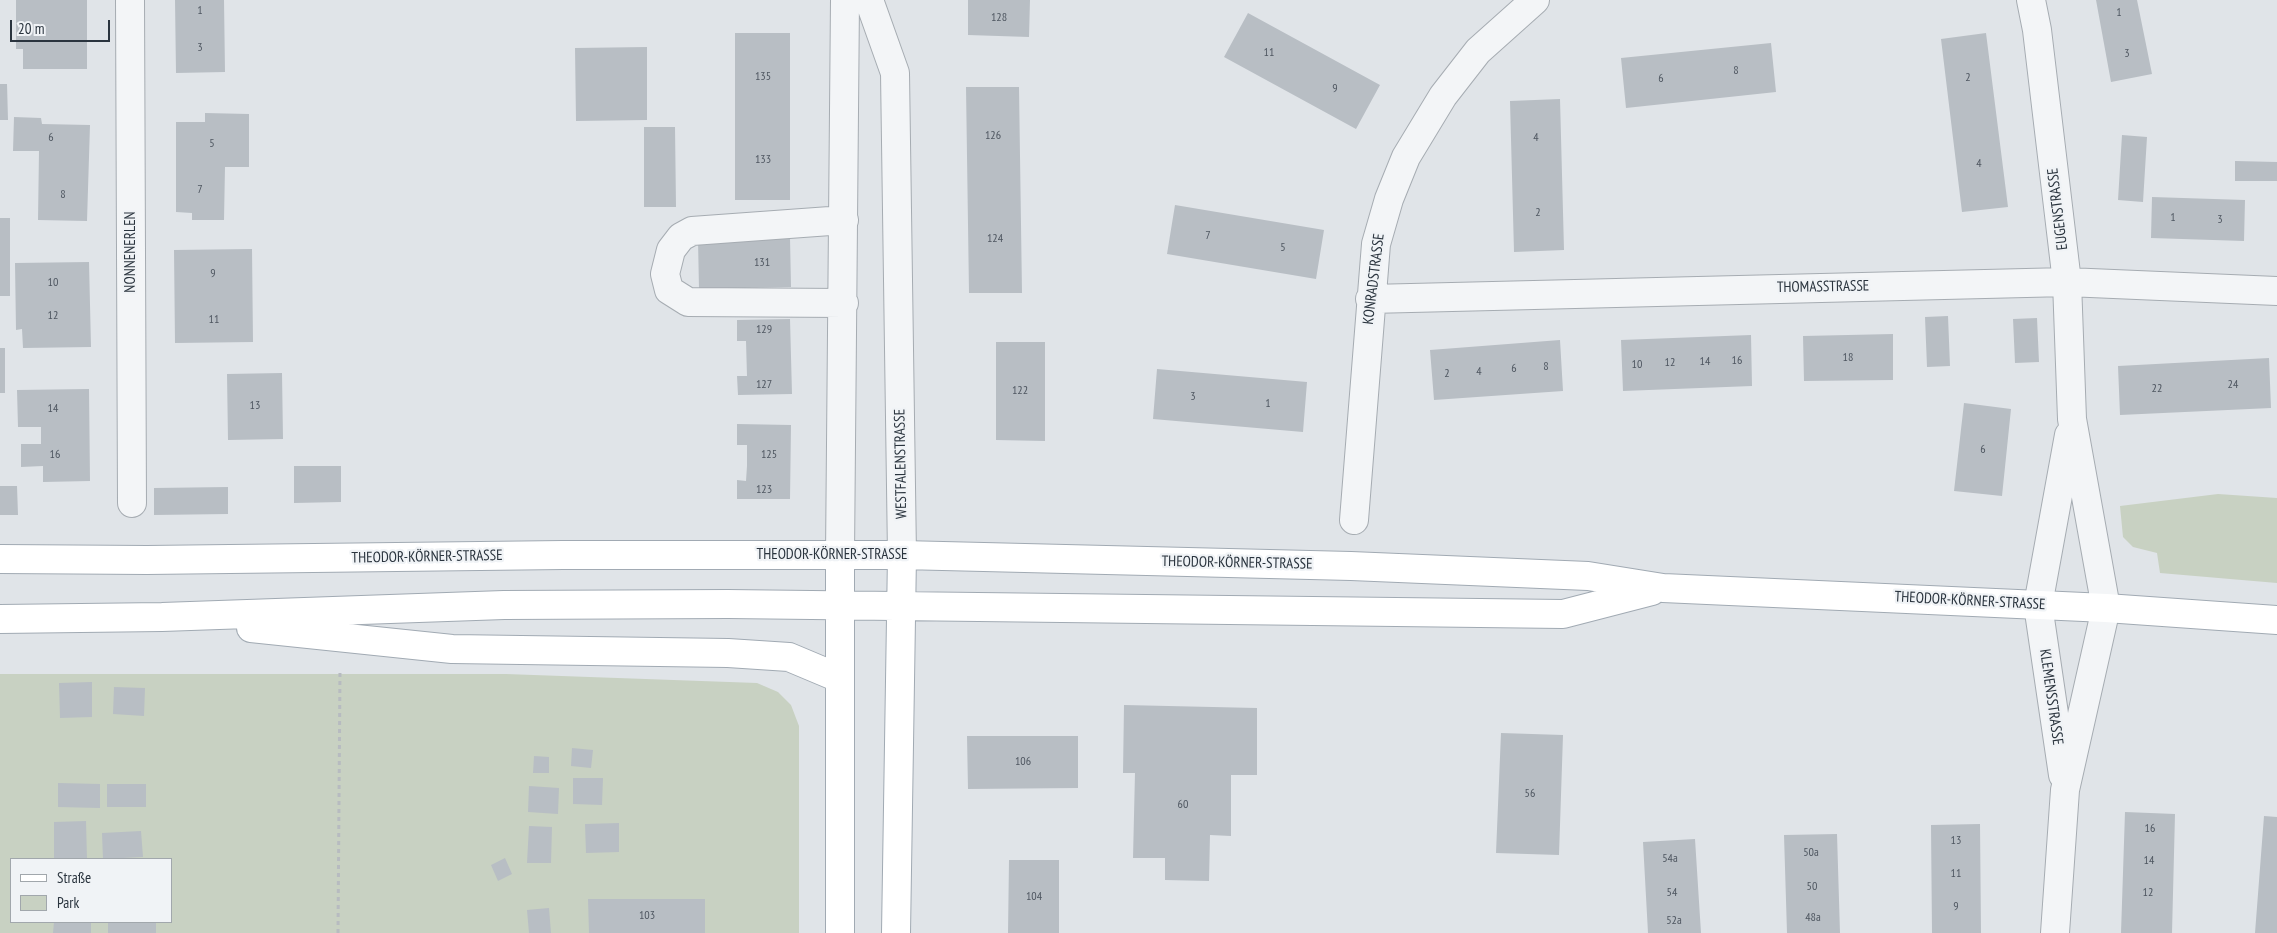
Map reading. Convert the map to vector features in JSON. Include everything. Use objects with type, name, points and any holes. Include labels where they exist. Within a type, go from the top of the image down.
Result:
[{"type":"main road","name":"THEODOR-KÖRNER-STRASSE","points":[[0,559],[147,560],[563,555],[902,555],[1476,571],[1588,576],[1663,588],[2038,604],[2277,620]]},
{"type":"main road","points":[[840,555],[840,933]]},
{"type":"main road","name":"WESTFALENSTRASSE","points":[[896,933],[902,555]]},
{"type":"main road","name":"THEODOR-KÖRNER-STRASSE","points":[[0,619],[162,617],[504,606],[839,604],[1563,614],[1663,588]]},
{"type":"main road","name":"THEODOR-KÖRNER-STRASSE","points":[[162,617],[452,649],[728,653],[789,657],[839,678]]},
{"type":"street","name":"NONNENERLEN","points":[[130,0],[132,504]]},
{"type":"street","points":[[840,555],[846,0]]},
{"type":"street","name":"WESTFALENSTRASSE","points":[[869,0],[894,73],[902,555]]},
{"type":"street","name":"KONRADSTRASSE","points":[[1354,520],[1370,299],[1376,244],[1389,199],[1406,156],[1443,96],[1478,51],[1534,0]]},
{"type":"street","name":"EUGENSTRASSE","points":[[2031,0],[2037,30],[2067,282],[2072,419],[2106,608]]},
{"type":"street","points":[[844,220],[692,231],[681,237],[671,250],[665,274],[669,290],[688,302],[844,303]]},
{"type":"street","name":"THOMASSTRASSE","points":[[1370,299],[2067,282],[2277,291]]},
{"type":"street","name":"EUGENSTRASSE","points":[[2038,604],[2072,419]]},
{"type":"street","name":"KLEMENSSTRASSE","points":[[2038,604],[2065,790]]},
{"type":"street","name":"KLEMENSSTRASSE","points":[[2055,933],[2065,790],[2106,608]]},
{"type":"path","points":[[338,933],[341,638]]},
{"type":"green space","points":[[2218,494],[2277,498],[2277,583],[2160,573],[2157,553],[2133,547],[2123,537],[2120,506]]},
{"type":"green space","points":[[0,674],[506,674],[757,683],[778,692],[791,705],[799,726],[799,933],[0,933]]},
{"type":"building","points":[[16,0],[87,0],[87,69],[23,69],[23,49],[16,49]]},
{"type":"building","points":[[175,0],[224,0],[225,72],[176,73]]},
{"type":"building","points":[[968,0],[1030,0],[1029,37],[968,35]]},
{"type":"building","points":[[2096,0],[2137,0],[2152,74],[2111,82]]},
{"type":"building","points":[[1248,13],[1380,85],[1356,129],[1224,57]]},
{"type":"building","points":[[735,33],[790,33],[790,200],[735,200]]},
{"type":"building","points":[[1986,33],[2008,207],[1962,212],[1941,39]]},
{"type":"building","points":[[1771,43],[1776,92],[1626,108],[1621,58]]},
{"type":"building","points":[[647,47],[647,120],[576,121],[575,48]]},
{"type":"building","points":[[0,84],[7,84],[8,120],[0,120]]},
{"type":"building","points":[[966,87],[1019,87],[1022,293],[969,293]]},
{"type":"building","points":[[1560,99],[1564,250],[1514,252],[1510,101]]},
{"type":"building","points":[[205,113],[249,114],[249,167],[225,167],[224,220],[192,220],[192,213],[176,212],[176,122],[205,122]]},
{"type":"building","points":[[14,117],[41,118],[42,124],[90,125],[87,221],[38,220],[39,151],[13,151]]},
{"type":"building","points":[[644,127],[675,127],[676,207],[644,207]]},
{"type":"building","points":[[2122,135],[2147,137],[2143,202],[2118,200]]},
{"type":"building","points":[[2235,161],[2277,162],[2277,181],[2235,181]]},
{"type":"building","points":[[2152,197],[2245,200],[2244,241],[2151,238]]},
{"type":"building","points":[[1175,205],[1324,230],[1316,279],[1167,254]]},
{"type":"building","points":[[0,218],[10,218],[10,296],[0,296]]},
{"type":"building","points":[[790,238],[791,287],[699,289],[698,240]]},
{"type":"building","points":[[252,249],[253,342],[175,343],[174,250]]},
{"type":"building","points":[[89,262],[91,347],[23,348],[22,329],[16,330],[15,263]]},
{"type":"building","points":[[1948,316],[1950,366],[1927,367],[1925,317]]},
{"type":"building","points":[[2037,318],[2039,362],[2015,363],[2013,319]]},
{"type":"building","points":[[790,319],[792,394],[738,395],[737,376],[747,376],[746,341],[737,341],[737,320]]},
{"type":"building","points":[[1893,334],[1893,380],[1804,381],[1803,336]]},
{"type":"building","points":[[1751,335],[1752,386],[1623,391],[1621,340]]},
{"type":"building","points":[[1560,340],[1563,391],[1434,400],[1430,350]]},
{"type":"building","points":[[996,342],[1045,342],[1045,441],[996,440]]},
{"type":"building","points":[[0,348],[5,348],[5,393],[0,393]]},
{"type":"building","points":[[2269,358],[2271,408],[2120,415],[2118,366]]},
{"type":"building","points":[[1157,369],[1307,382],[1303,432],[1153,419]]},
{"type":"building","points":[[282,373],[283,439],[228,440],[227,374]]},
{"type":"building","points":[[89,389],[90,481],[43,482],[43,466],[21,467],[21,444],[41,444],[41,427],[18,427],[17,390]]},
{"type":"building","points":[[1964,403],[2011,409],[2002,496],[1954,491]]},
{"type":"building","points":[[737,424],[791,425],[790,499],[737,499],[737,480],[746,481],[747,445],[737,445]]},
{"type":"building","points":[[294,466],[341,466],[341,502],[294,503]]},
{"type":"building","points":[[0,486],[17,486],[18,515],[0,515]]},
{"type":"building","points":[[228,487],[228,514],[154,515],[154,488]]},
{"type":"building","points":[[92,682],[92,717],[60,718],[59,683]]},
{"type":"building","points":[[114,687],[145,688],[144,716],[113,714]]},
{"type":"building","points":[[1124,705],[1257,708],[1257,775],[1231,775],[1231,836],[1210,835],[1209,881],[1165,880],[1165,858],[1133,858],[1135,773],[1123,773]]},
{"type":"building","points":[[1501,733],[1563,735],[1559,855],[1496,853]]},
{"type":"building","points":[[967,736],[1078,736],[1078,788],[968,789]]},
{"type":"building","points":[[572,748],[593,750],[591,768],[571,766]]},
{"type":"building","points":[[534,756],[549,757],[549,773],[533,773]]},
{"type":"building","points":[[573,778],[603,778],[602,805],[573,804]]},
{"type":"building","points":[[58,783],[100,784],[100,808],[58,807]]},
{"type":"building","points":[[107,784],[146,784],[146,807],[107,807]]},
{"type":"building","points":[[529,786],[559,788],[558,814],[528,812]]},
{"type":"building","points":[[2125,812],[2175,814],[2172,933],[2121,933]]},
{"type":"building","points":[[2264,816],[2277,817],[2277,933],[2255,933]]},
{"type":"building","points":[[86,821],[87,858],[54,858],[54,822]]},
{"type":"building","points":[[619,823],[619,852],[586,853],[585,824]]},
{"type":"building","points":[[1980,824],[1981,933],[1932,933],[1931,825]]},
{"type":"building","points":[[529,826],[552,827],[551,863],[527,863]]},
{"type":"building","points":[[141,831],[143,857],[103,858],[102,833]]},
{"type":"building","points":[[1837,834],[1840,933],[1787,933],[1784,835]]},
{"type":"building","points":[[1695,839],[1701,933],[1648,933],[1643,842]]},
{"type":"building","points":[[505,858],[512,874],[498,881],[491,865]]},
{"type":"building","points":[[1009,860],[1059,860],[1059,933],[1008,933]]},
{"type":"building","points":[[588,899],[705,899],[705,933],[589,933]]},
{"type":"building","points":[[549,908],[551,933],[529,933],[527,910]]},
{"type":"building","points":[[54,923],[91,923],[91,933],[53,933]]},
{"type":"building","points":[[108,923],[156,923],[156,933],[108,933]]}]
